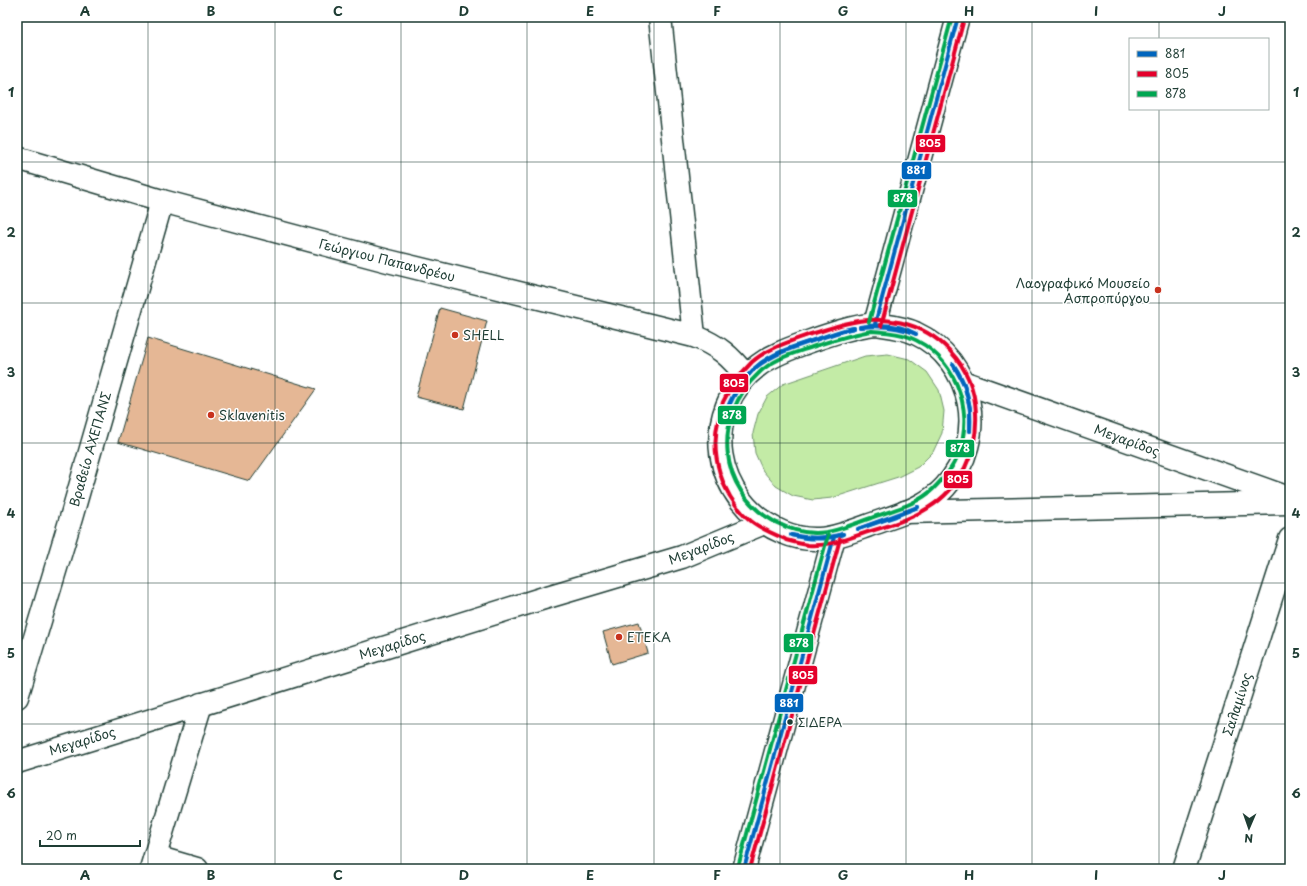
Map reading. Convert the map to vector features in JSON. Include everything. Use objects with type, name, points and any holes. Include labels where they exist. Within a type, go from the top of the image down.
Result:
[{"type":"street","points":[[660,17],[694,336]]},
{"type":"street","points":[[875,324],[958,17]]},
{"type":"street","name":"Γεώργιου Παπανδρέου","points":[[17,158],[162,201],[380,259],[694,336],[710,343],[724,352],[746,376]]},
{"type":"street","name":"Βραβείο ΑΧΕΠΑΝΣ","points":[[17,697],[71,518],[162,201]]},
{"type":"street","points":[[875,324],[914,332],[933,344],[946,355],[956,368],[963,382],[969,403],[971,420],[970,437],[965,454],[957,471],[945,487],[920,506],[834,537],[817,539],[801,538],[787,534],[764,523],[746,508],[736,495],[728,481],[723,466],[720,450],[720,434],[723,418],[736,389],[746,376],[758,365],[786,350],[843,330],[875,324]]},
{"type":"street","name":"Μεγαρίδος","points":[[963,382],[1290,499]]},
{"type":"street","points":[[905,512],[1290,503]]},
{"type":"street","name":"Μεγαρίδος","points":[[17,762],[544,598],[682,557],[764,523]]},
{"type":"street","points":[[744,869],[834,537]]},
{"type":"street","name":"Σαλαμίνος","points":[[1184,869],[1290,539]]},
{"type":"street","points":[[197,869],[153,863],[201,704]]},
{"type":"green space","points":[[888,354],[909,359],[927,372],[939,390],[944,411],[942,433],[933,452],[918,467],[898,477],[832,498],[813,500],[793,496],[776,486],[763,471],[755,453],[753,433],[758,414],[767,397],[783,384],[865,356]]},
{"type":"building","points":[[440,308],[487,321],[464,409],[416,397]]},
{"type":"building","name":"Sklavenitis","points":[[148,338],[316,389],[250,481],[118,442]]},
{"type":"building","points":[[639,622],[648,653],[612,664],[603,632]]},
{"type":"transit line","name":"878","points":[[869,322],[952,17]]},
{"type":"transit line","name":"881","points":[[875,324],[958,17]]},
{"type":"transit line","name":"805","points":[[881,326],[964,19]]},
{"type":"transit line","name":"805","points":[[785,539],[751,521],[732,499],[720,474],[717,460],[716,431],[723,402],[739,376],[758,357],[772,349],[811,334],[858,321],[887,320],[901,322],[927,333],[939,341],[956,358],[965,372],[972,388],[976,413],[974,441],[970,454],[965,467],[950,490],[940,500],[908,519],[841,541],[808,545],[786,540]]},
{"type":"transit line","name":"881","points":[[860,327],[874,325],[889,326],[903,328],[916,334]]},
{"type":"transit line","name":"881","points":[[860,327],[889,327],[902,329],[916,334]]},
{"type":"transit line","name":"881","points":[[755,368],[762,362],[784,350],[854,328]]},
{"type":"transit line","name":"881","points":[[755,368],[776,355],[792,348],[854,328]]},
{"type":"transit line","name":"878","points":[[872,331],[904,335],[925,345],[938,356],[949,370],[957,385],[962,401],[964,418],[963,435],[959,452],[954,463],[948,472],[927,495],[912,503],[843,528],[829,532],[810,533],[794,530],[775,522],[756,508],[741,492],[732,473],[728,452],[728,431],[734,410],[744,390],[759,373],[771,363],[786,356],[850,335],[872,331]]},
{"type":"transit line","name":"881","points":[[953,364],[962,380],[968,396],[970,431]]},
{"type":"transit line","name":"881","points":[[953,364],[964,384],[970,408],[970,431]]},
{"type":"transit line","name":"881","points":[[725,416],[736,392],[753,370]]},
{"type":"transit line","name":"881","points":[[725,416],[736,392],[753,370]]},
{"type":"transit line","name":"881","points":[[858,529],[918,507]]},
{"type":"transit line","name":"881","points":[[858,529],[918,507]]},
{"type":"transit line","name":"881","points":[[791,535],[817,538],[843,534]]},
{"type":"transit line","name":"881","points":[[791,535],[817,539],[843,534]]},
{"type":"transit line","name":"878","points":[[738,867],[828,535]]},
{"type":"transit line","name":"881","points":[[744,869],[834,537]]},
{"type":"transit line","name":"805","points":[[750,869],[840,539]]},
{"type":"place","name":"Λαογραφικό Μουσείο Ασπροπύργου","points":[[1158,290]]},
{"type":"place","name":"SHELL","points":[[455,335]]},
{"type":"place","name":"Sklavenitis","points":[[211,415]]},
{"type":"place","name":"ΕΤΕΚΑ","points":[[619,637]]},
{"type":"place","name":"ΣΙΔΕΡΑ","points":[[790,722]]}]
